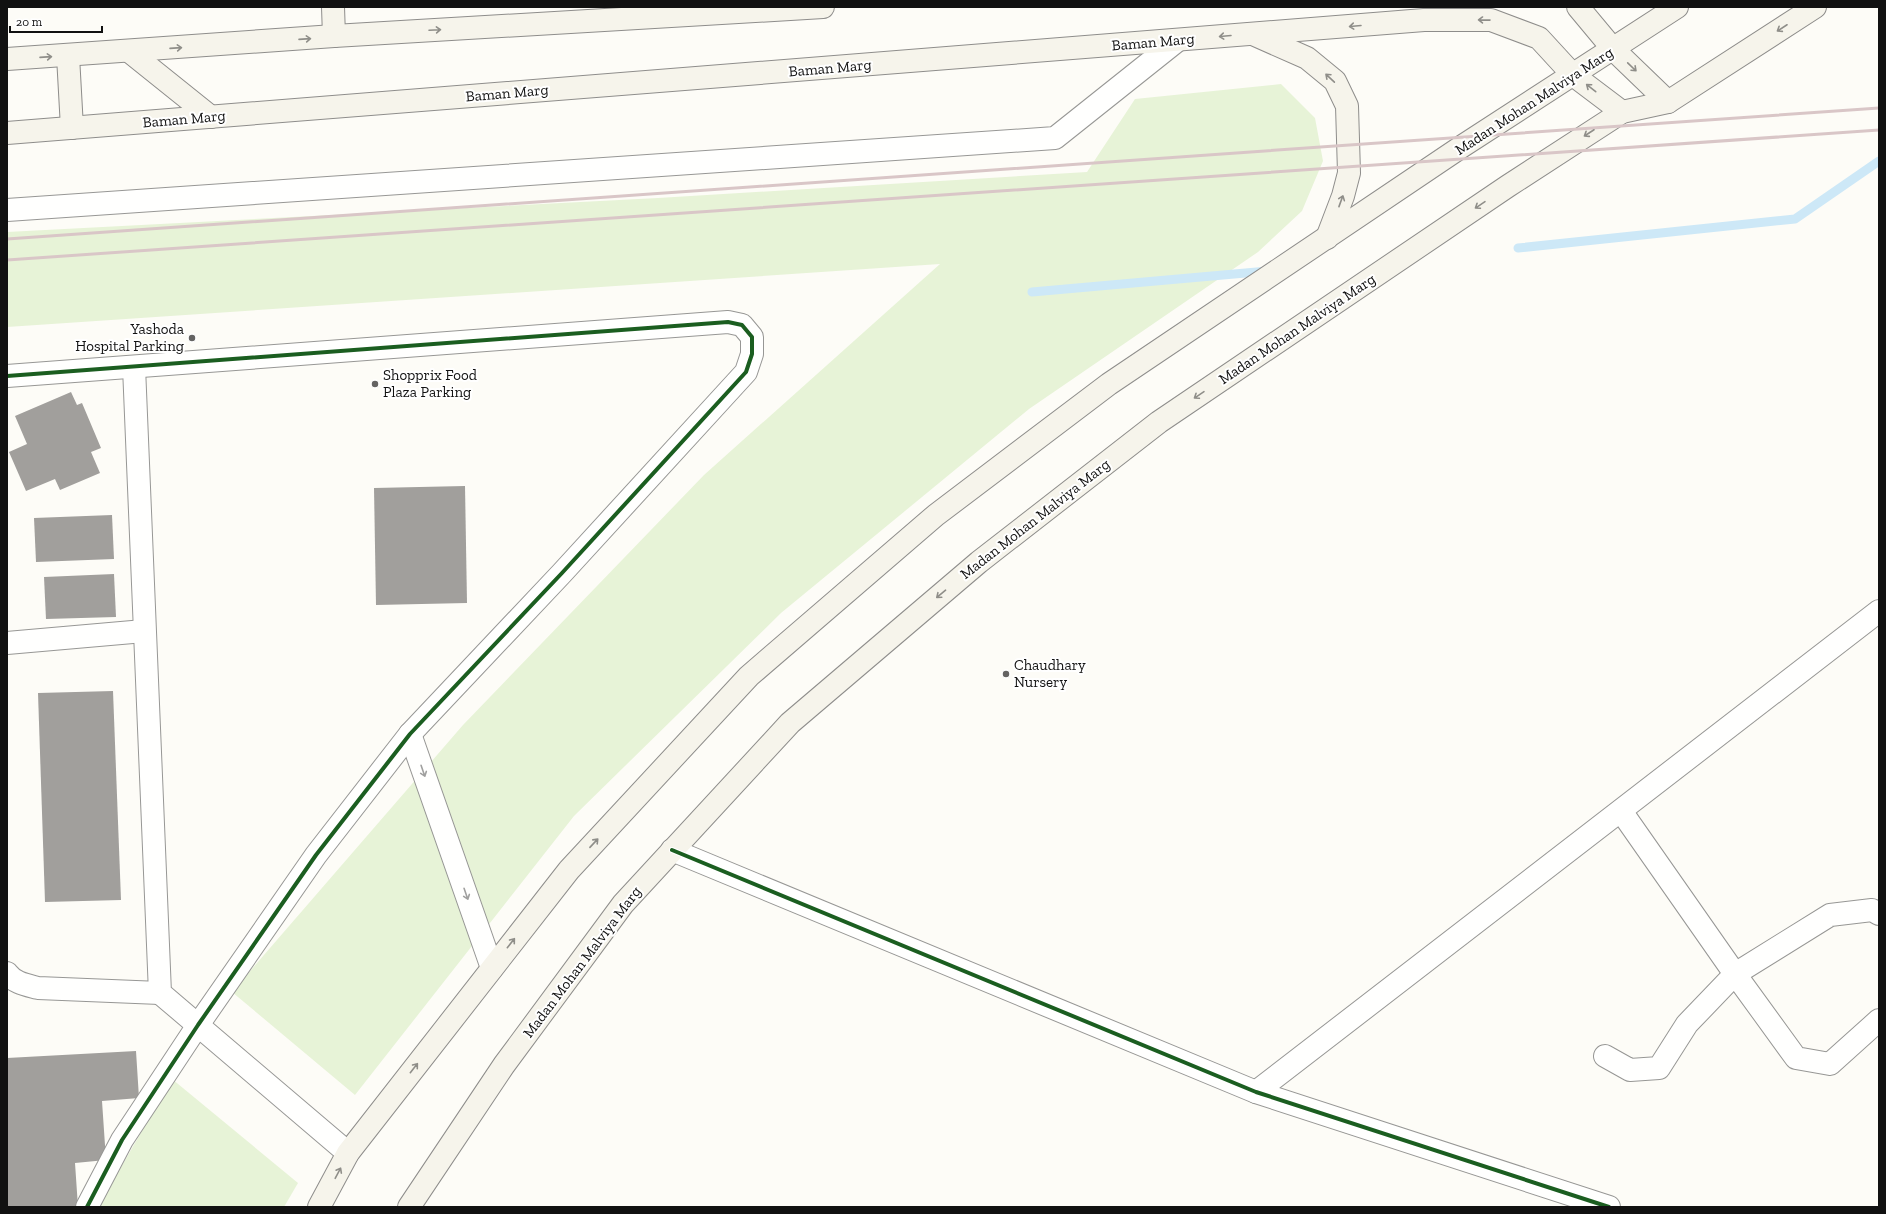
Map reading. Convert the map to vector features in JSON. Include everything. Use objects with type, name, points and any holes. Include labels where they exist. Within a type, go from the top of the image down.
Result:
[{"type":"main road","points":[[332,7],[334,36]]},
{"type":"main road","points":[[7,60],[334,36],[823,7]]},
{"type":"main road","points":[[1578,7],[1613,49],[1668,102]]},
{"type":"main road","name":"Madan Mohan Malviya Marg","points":[[319,1207],[348,1153],[569,870],[749,676],[936,515],[1109,384],[1677,7]]},
{"type":"main road","name":"Madan Mohan Malviya Marg","points":[[409,1207],[504,1065],[618,910],[790,723],[992,552],[1159,422],[1508,186],[1622,112],[1668,102],[1815,7]]},
{"type":"main road","name":"Baman Marg","points":[[7,133],[1424,20],[1491,20],[1539,38],[1573,75],[1622,112]]},
{"type":"main road","points":[[1252,34],[1308,58],[1335,81],[1347,106],[1349,173],[1343,196],[1327,238]]},
{"type":"main road","points":[[130,52],[211,117]]},
{"type":"main road","points":[[68,56],[72,128]]},
{"type":"street","points":[[7,210],[1055,138],[1178,40]]},
{"type":"street","points":[[7,376],[728,322],[742,325],[752,337],[752,354],[746,372],[562,573],[410,734],[316,855],[198,1025],[122,1140],[87,1207]]},
{"type":"street","points":[[134,367],[160,993]]},
{"type":"street","points":[[1256,1092],[1879,611]]},
{"type":"street","points":[[7,643],[144,631]]},
{"type":"street","points":[[410,734],[492,968]]},
{"type":"street","points":[[1621,811],[1735,974],[1796,1058],[1830,1064],[1879,1020]]},
{"type":"street","points":[[672,850],[1256,1092],[1609,1207]]},
{"type":"street","points":[[1605,1056],[1630,1070],[1659,1068],[1687,1024],[1735,974],[1830,915],[1872,910],[1879,914]]},
{"type":"street","points":[[7,973],[10,977],[24,984],[38,988],[160,993],[348,1153]]},
{"type":"green space","points":[[1281,84],[1315,118],[1323,161],[1302,211],[1258,252],[1029,409],[781,613],[574,816],[355,1095],[232,992],[463,725],[704,475],[940,264],[7,327],[7,232],[658,198],[1087,172],[1135,99]]},
{"type":"green space","points":[[172,1079],[298,1183],[284,1207],[98,1207]]},
{"type":"building","points":[[71,392],[77,405],[82,403],[101,448],[91,452],[100,473],[60,490],[55,479],[26,491],[9,452],[27,444],[15,416]]},
{"type":"building","points":[[465,486],[467,603],[376,605],[374,488]]},
{"type":"building","points":[[112,515],[114,559],[36,562],[34,518]]},
{"type":"building","points":[[114,574],[116,617],[46,619],[44,577]]},
{"type":"building","points":[[113,691],[121,900],[45,902],[38,693]]},
{"type":"building","points":[[136,1051],[139,1098],[102,1101],[106,1160],[75,1163],[78,1207],[7,1207],[7,1058]]},
{"type":"waterway","points":[[1518,248],[1795,219],[1879,161]]},
{"type":"waterway","points":[[1032,292],[1268,271]]},
{"type":"railway","points":[[7,239],[1879,108]]},
{"type":"railway","points":[[7,260],[1879,130]]},
{"type":"cycle path","points":[[7,376],[728,322],[742,325],[752,337],[752,354],[746,372],[562,573],[410,734],[316,855],[198,1025],[122,1140],[87,1207]]},
{"type":"cycle path","points":[[672,850],[1256,1092],[1609,1207]]},
{"type":"place","name":"Yashoda Hospital Parking","points":[[192,338]]},
{"type":"place","name":"Shopprix Food Plaza Parking","points":[[375,384]]},
{"type":"place","name":"Chaudhary Nursery","points":[[1006,674]]}]
